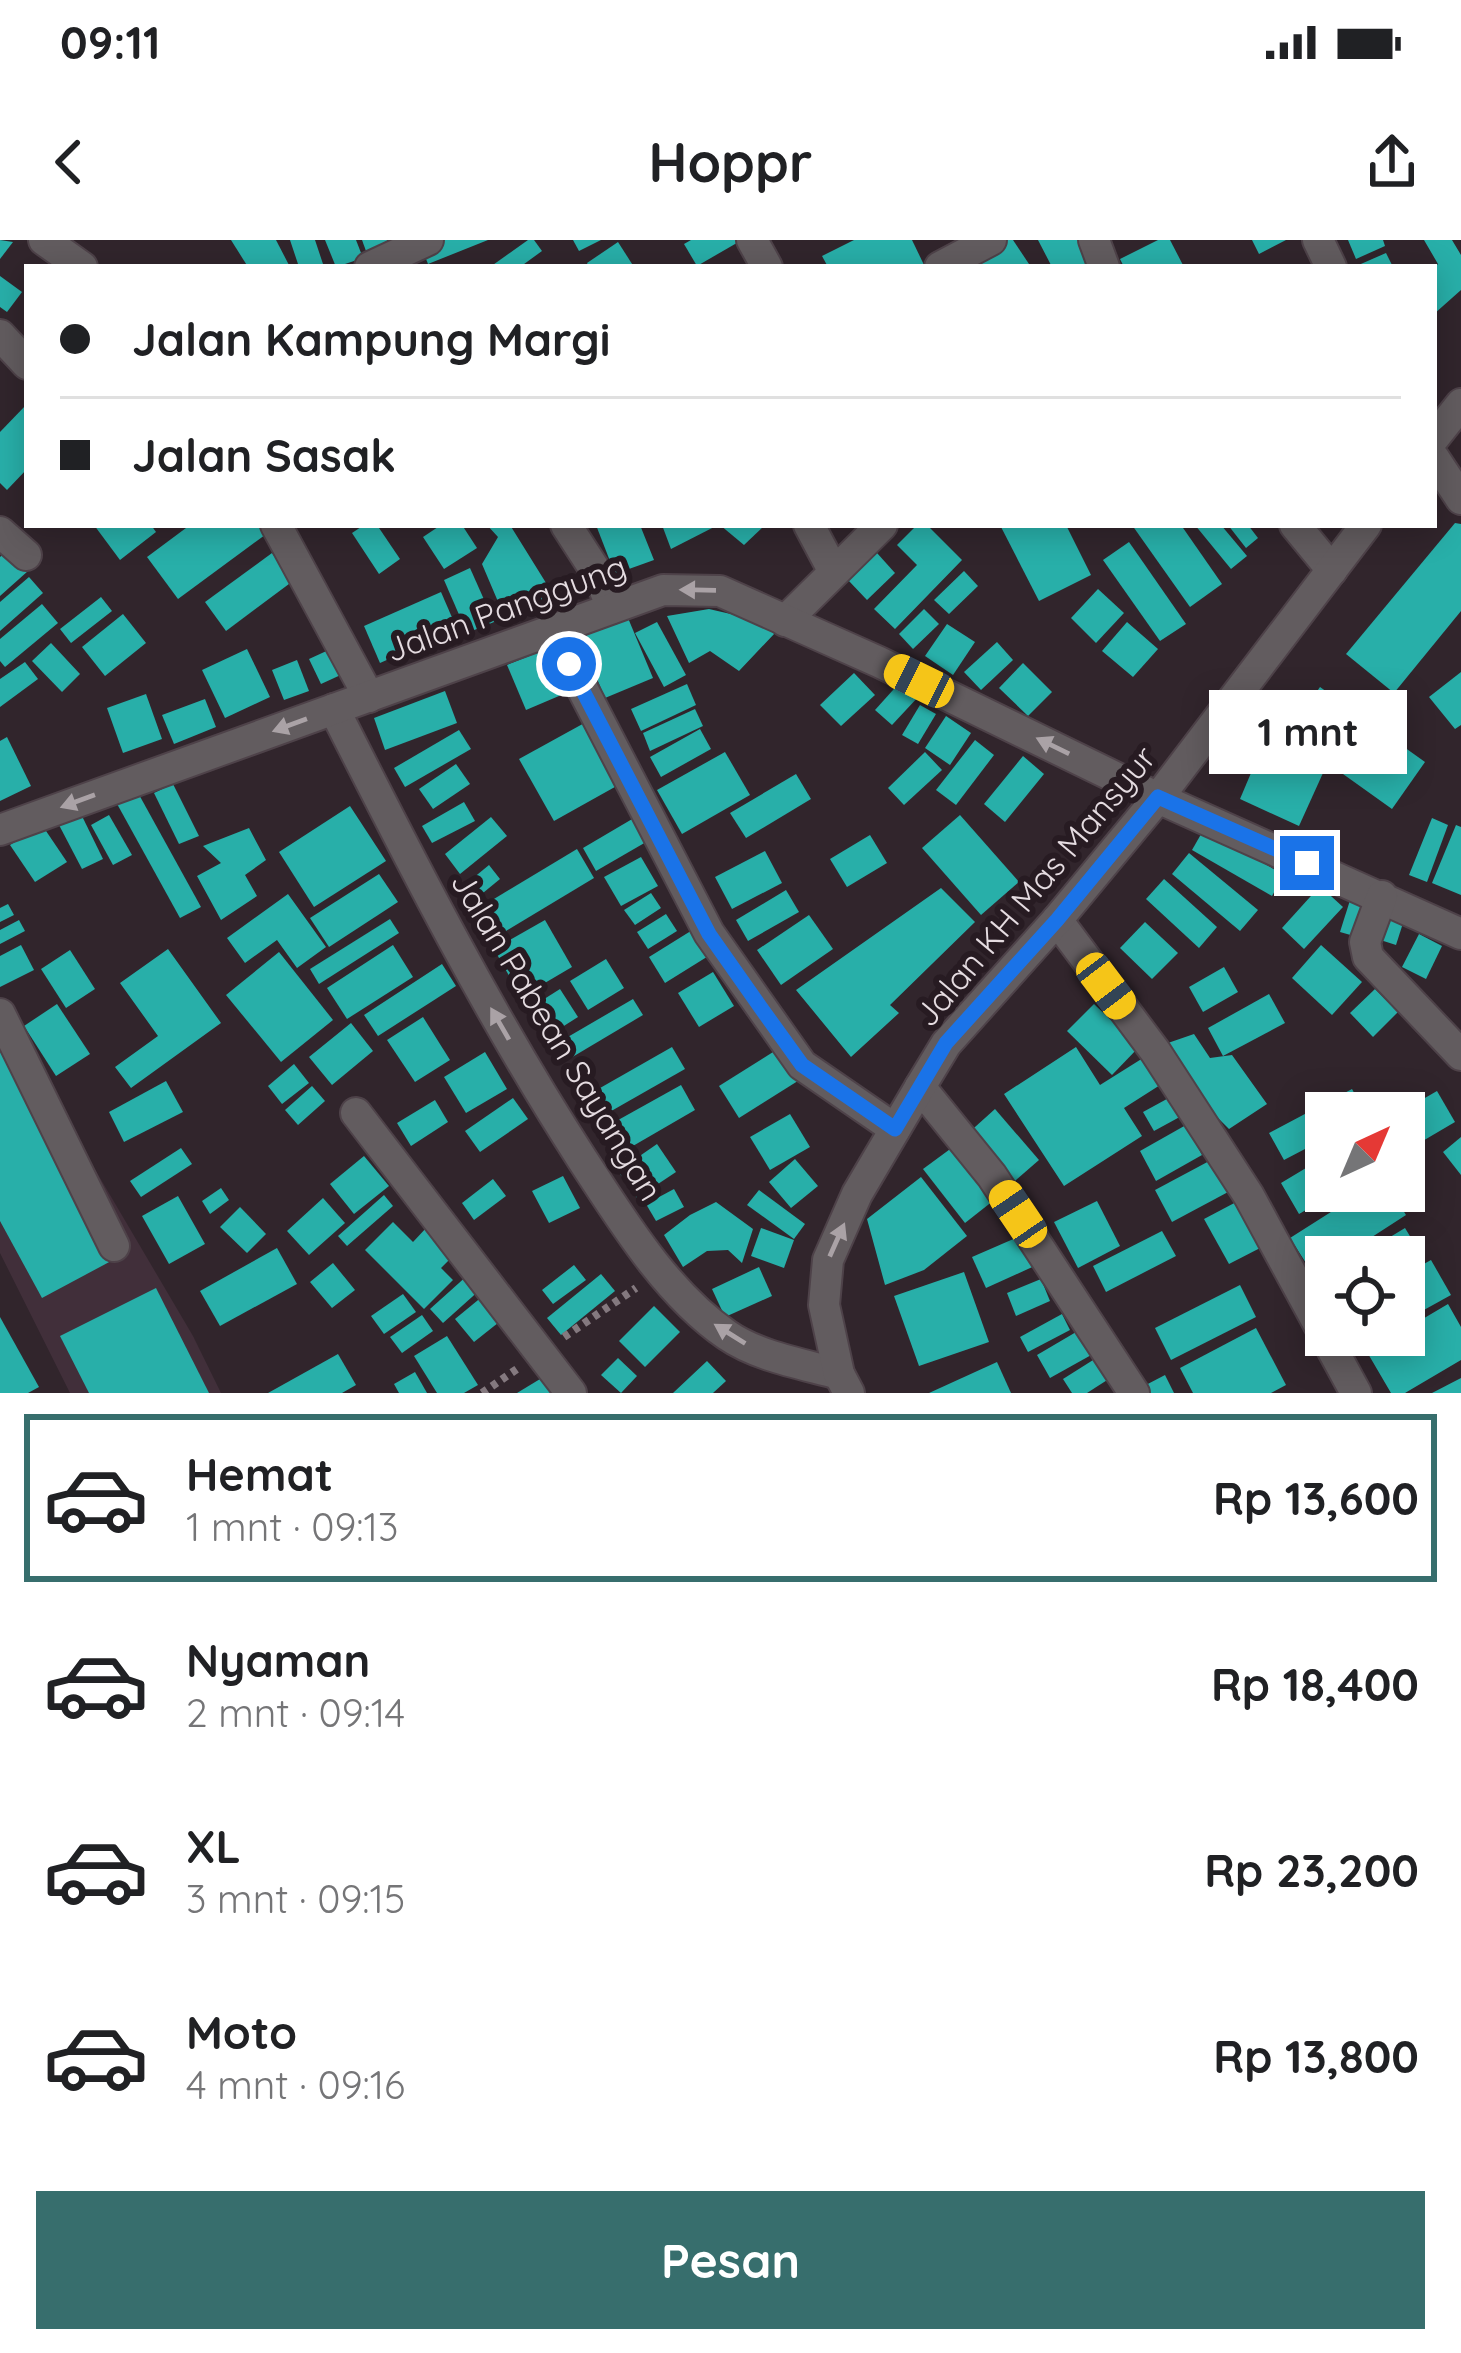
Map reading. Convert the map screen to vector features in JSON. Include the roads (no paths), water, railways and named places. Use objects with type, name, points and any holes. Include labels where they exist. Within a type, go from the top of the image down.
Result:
[{"type":"street","points":[[44,240],[78,264]]},
{"type":"street","points":[[376,264],[428,240]]},
{"type":"street","points":[[946,264],[991,240]]},
{"type":"street","points":[[0,335],[24,361]]},
{"type":"street","points":[[1437,463],[1461,499]]},
{"type":"street","points":[[279,528],[369,697]]},
{"type":"street","points":[[568,528],[599,576],[612,608]]},
{"type":"street","points":[[811,528],[834,572]]},
{"type":"street","points":[[785,621],[879,528]]},
{"type":"street","points":[[1297,528],[1332,570]]},
{"type":"street","name":"Jalan KH Mas Mansyur","points":[[844,1383],[824,1305],[828,1260],[857,1193],[946,1043],[1057,920],[1158,797],[1364,528]]},
{"type":"street","points":[[0,532],[26,555]]},
{"type":"street","name":"Jalan Panggung","points":[[0,830],[663,590],[720,591],[1461,934]]},
{"type":"street","points":[[551,628],[709,934],[802,1065],[895,1129]]},
{"type":"street","name":"Jalan Pabean Sayangan","points":[[334,709],[487,1002],[613,1207],[684,1299],[730,1337],[844,1383]]},
{"type":"street","points":[[1382,896],[1365,942],[1368,957],[1461,1055]]},
{"type":"street","points":[[1057,920],[1155,1052],[1249,1196],[1356,1393]]},
{"type":"street","points":[[0,1014],[114,1246]]},
{"type":"street","points":[[920,1088],[992,1176],[1133,1393]]},
{"type":"street","points":[[356,1113],[571,1393]]}]
